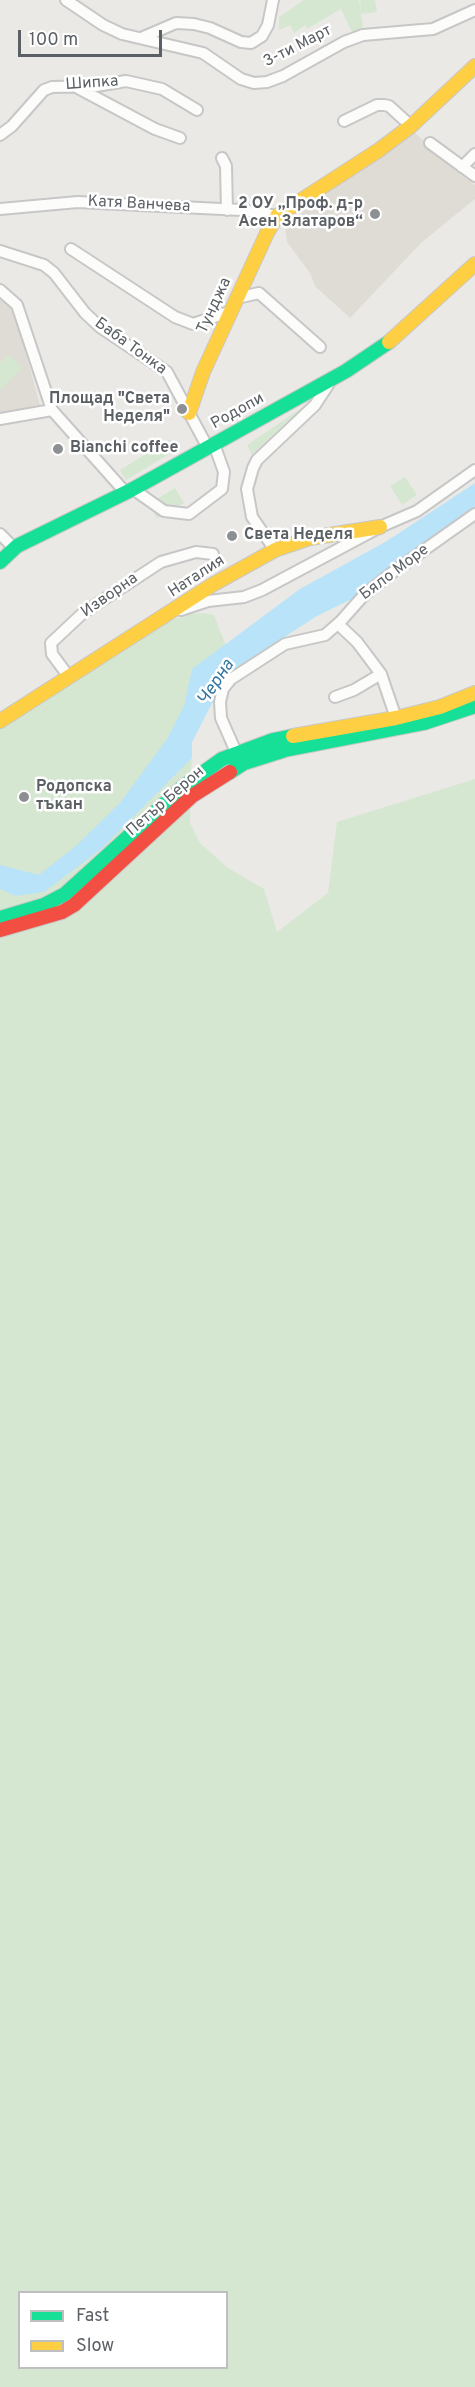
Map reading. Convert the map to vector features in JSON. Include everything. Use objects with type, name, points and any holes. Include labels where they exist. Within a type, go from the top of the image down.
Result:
[{"type":"street","name":"3-ти Март","points":[[66,0],[103,25],[122,34],[193,49],[212,58],[241,79],[254,82],[267,82],[298,69],[344,42],[363,36],[433,29],[475,10]]},
{"type":"street","points":[[141,38],[176,23],[210,28],[241,42],[251,43],[262,36],[268,25],[273,0]]},
{"type":"street","points":[[277,216],[379,150],[411,126],[475,66]]},
{"type":"street","name":"Шипка","points":[[0,135],[12,126],[44,90],[52,87],[96,87],[126,81],[149,85],[174,96],[196,110]]},
{"type":"street","points":[[77,87],[155,129],[180,138]]},
{"type":"street","points":[[344,121],[377,105],[389,106],[411,126]]},
{"type":"street","points":[[430,143],[475,176]]},
{"type":"street","points":[[462,167],[475,154]]},
{"type":"street","points":[[222,158],[227,174],[227,210]]},
{"type":"street","name":"Катя Ванчева","points":[[0,209],[78,202],[227,210],[277,216]]},
{"type":"street","name":"Тунджа","points":[[189,413],[202,372],[277,216]]},
{"type":"street","points":[[71,249],[175,317],[193,324],[259,294],[320,347]]},
{"type":"street","name":"Баба Тонка","points":[[0,251],[44,265],[54,273],[85,313],[100,327],[167,372],[225,472],[222,489],[189,514],[164,511],[130,491],[52,410]]},
{"type":"street","name":"Родопи","points":[[0,562],[14,548],[130,491],[333,378],[393,339],[475,264]]},
{"type":"street","points":[[0,290],[17,305],[52,410],[0,418]]},
{"type":"street","points":[[275,550],[252,517],[247,489],[253,468],[257,460],[315,405],[333,378]]},
{"type":"street","name":"Наталия","points":[[169,614],[208,601],[252,594],[380,527],[417,511],[475,470]]},
{"type":"street","name":"Бяло Море","points":[[236,752],[220,718],[223,688],[245,668],[285,644],[325,635],[364,595],[475,514]]},
{"type":"street","name":"Наталия","points":[[0,721],[212,585],[275,550],[323,535],[380,527]]},
{"type":"street","points":[[0,534],[14,548]]},
{"type":"street","name":"Изворна","points":[[69,677],[52,654],[51,643],[83,613],[161,562],[196,552],[213,554]]},
{"type":"street","points":[[338,624],[357,642],[381,674],[396,718]]},
{"type":"street","points":[[335,697],[354,690],[381,674]]},
{"type":"street","name":"Петър Берон","points":[[0,918],[44,905],[65,894],[183,787],[222,759],[236,752],[273,740],[396,718],[440,707],[475,693]]},
{"type":"street","name":"Петър Берон","points":[[0,930],[62,912],[74,905],[111,874],[192,796],[244,762],[285,750],[424,723],[475,706]]},
{"type":"shaded area","name":"2 ОУ „Проф. д-р Асен Златаров“","points":[[411,129],[459,174],[475,185],[475,199],[422,242],[350,318],[315,286],[310,273],[287,242],[285,224],[302,205]]},
{"type":"shaded area","points":[[0,300],[9,303],[40,405],[0,413]]},
{"type":"green space","points":[[304,0],[359,0],[361,12],[360,0],[375,0],[377,12],[361,14],[364,35],[352,32],[341,9],[307,29],[305,25],[294,33],[290,25],[279,30],[279,17]]},
{"type":"green space","points":[[9,354],[23,368],[0,390],[0,363]]},
{"type":"green space","points":[[315,399],[287,421],[252,455],[247,445]]},
{"type":"green space","points":[[170,439],[176,450],[126,480],[120,470]]},
{"type":"green space","points":[[405,477],[417,495],[402,505],[390,486]]},
{"type":"green space","points":[[175,488],[184,503],[157,518],[148,504]]},
{"type":"green space","points":[[189,614],[214,615],[225,643],[208,708],[192,742],[190,823],[200,843],[228,868],[264,889],[277,932],[328,893],[337,822],[475,779],[475,2387],[0,2387],[0,727],[158,625]]},
{"type":"water","points":[[475,483],[475,499],[408,543],[395,565],[362,594],[317,616],[250,659],[224,680],[192,742],[192,758],[100,850],[44,892],[16,896],[0,889],[0,865],[39,875],[77,845],[120,803],[167,739],[184,706],[192,669],[300,589],[387,541]]},
{"type":"waterway","name":"Черна","points":[[382,567],[475,506]]},
{"type":"traffic: fast","points":[[0,562],[17,546],[133,489],[346,371],[389,342]]},
{"type":"traffic: fast","points":[[230,772],[244,763],[285,750],[424,723],[475,706]]},
{"type":"traffic: fast","points":[[0,918],[44,905],[65,894],[183,787],[222,759],[273,740],[293,736]]},
{"type":"traffic: slow","points":[[189,413],[203,372],[277,216],[379,150],[411,126],[475,66]]},
{"type":"traffic: slow","points":[[389,342],[475,264]]},
{"type":"traffic: slow","points":[[0,721],[212,585],[275,550],[310,538],[380,527]]},
{"type":"traffic: slow","points":[[293,736],[396,718],[440,707],[475,693]]},
{"type":"traffic: jam","points":[[0,930],[62,912],[74,905],[192,796],[230,772]]},
{"type":"place","name":"2 ОУ „Проф. д-р Асен Златаров“","points":[[375,214]]},
{"type":"place","name":"Площад \"Света Неделя\"","points":[[182,409]]},
{"type":"place","name":"Bianchi coffee","points":[[58,449]]},
{"type":"place","name":"Света Неделя","points":[[232,536]]},
{"type":"place","name":"Родопска тъкан","points":[[24,797]]}]
